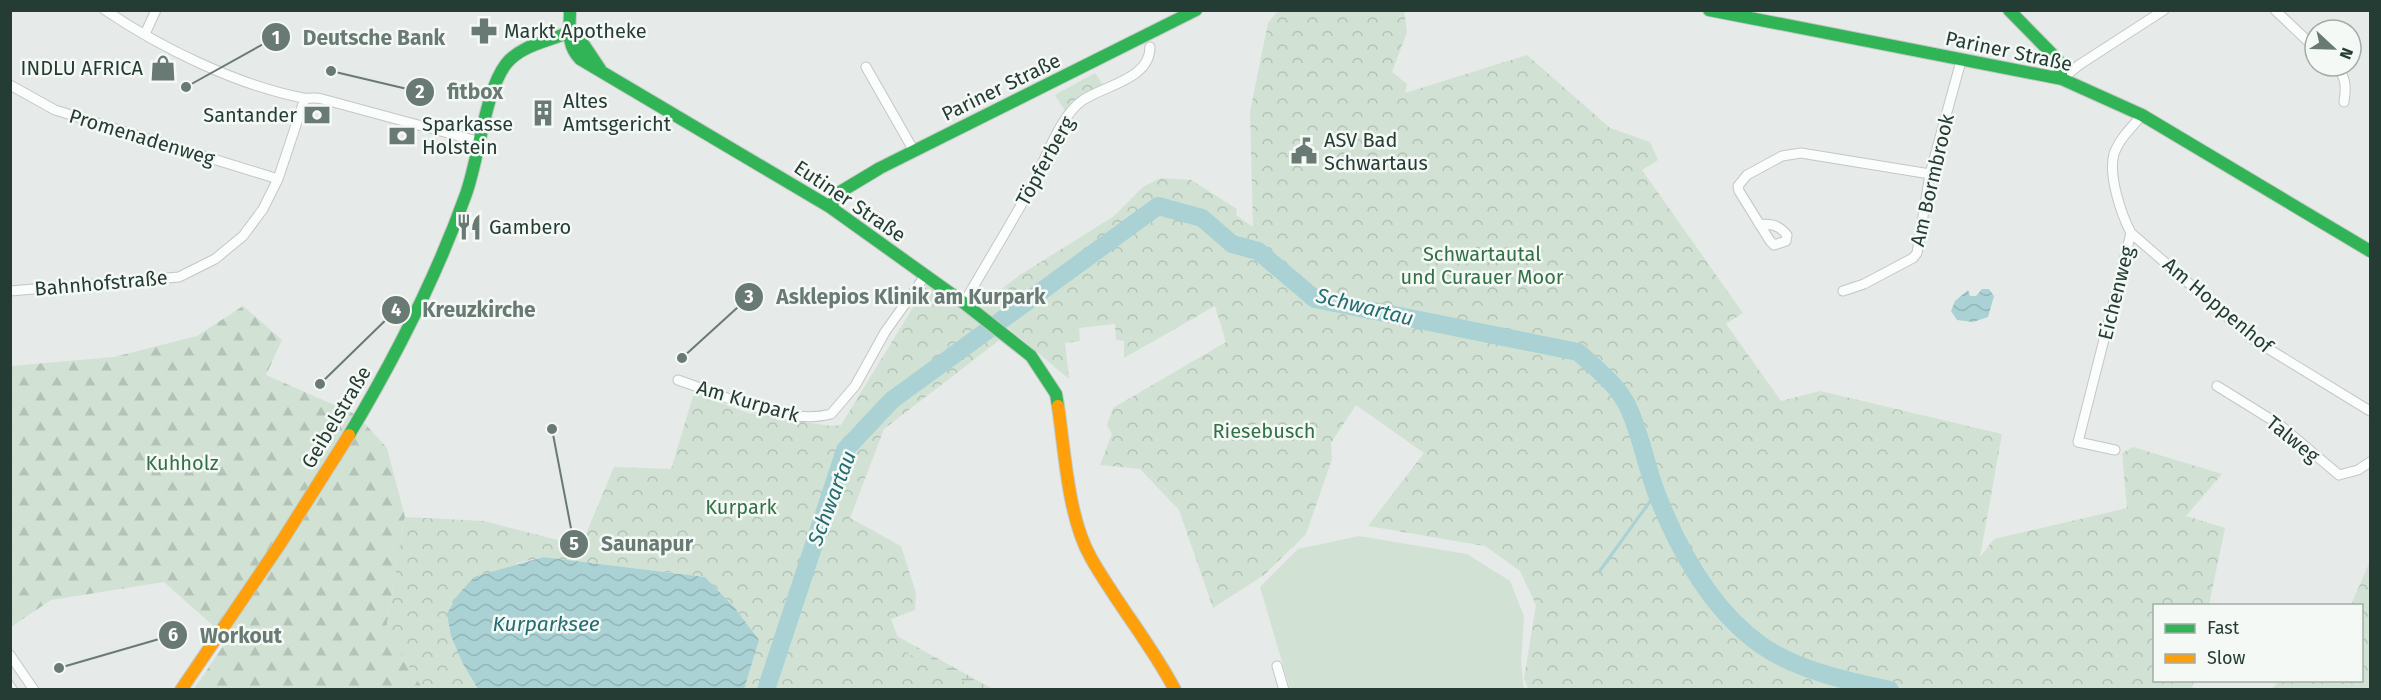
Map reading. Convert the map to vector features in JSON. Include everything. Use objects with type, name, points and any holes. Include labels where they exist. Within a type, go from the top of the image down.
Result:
[{"type":"street","points":[[105,10],[145,34],[229,75],[305,98],[322,99],[481,142]]},
{"type":"street","points":[[145,34],[156,10]]},
{"type":"street","points":[[570,10],[570,32]]},
{"type":"street","name":"Pariner Straße","points":[[830,207],[840,192],[914,151],[1196,10]]},
{"type":"street","name":"Pariner Straße","points":[[1709,10],[2062,79],[2142,115],[2370,251]]},
{"type":"street","points":[[2009,10],[2058,60],[2062,79],[2079,65],[2164,10]]},
{"type":"street","points":[[2275,10],[2303,37]]},
{"type":"street","name":"Eutiner Straße","points":[[570,32],[584,45],[600,69],[830,207],[964,303],[1031,356],[1042,369],[1056,394],[1075,514],[1090,556],[1156,654],[1175,690]]},
{"type":"street","name":"Geibelstraße","points":[[181,690],[344,445],[376,390],[427,288],[468,185],[505,65],[522,50],[543,45],[570,32]]},
{"type":"street","name":"Töpferberg","points":[[964,303],[1032,186],[1067,115],[1081,101],[1144,69],[1150,57],[1150,47]]},
{"type":"street","name":"Am Bormbrook","points":[[1843,291],[1864,284],[1917,253],[1930,174],[1961,61]]},
{"type":"street","points":[[866,67],[914,151]]},
{"type":"street","points":[[2343,78],[2346,86],[2344,102]]},
{"type":"street","name":"Promenadenweg","points":[[10,85],[55,110],[278,179]]},
{"type":"street","name":"Bahnhofstraße","points":[[10,291],[178,277],[199,268],[231,247],[256,222],[278,179],[305,98]]},
{"type":"street","name":"Eichenweg","points":[[2115,450],[2078,442],[2131,233],[2121,212],[2113,164],[2120,141],[2142,115]]},
{"type":"street","points":[[1759,224],[1738,186],[1747,175],[1782,156],[1801,153],[1930,174]]},
{"type":"street","name":"Am Hoppenhof","points":[[2131,233],[2254,340],[2370,411]]},
{"type":"street","name":"Am Kurpark","points":[[678,380],[745,404],[803,418],[831,414],[855,386],[885,332],[924,276]]},
{"type":"street","name":"Talweg","points":[[2217,386],[2280,425],[2339,475],[2358,470],[2370,462]]},
{"type":"street","points":[[10,655],[34,690]]},
{"type":"street","points":[[1277,666],[1284,690]]},
{"type":"green space","name":"Schwartautal und Curauer Moor","points":[[1278,11],[1404,11],[1407,32],[1392,72],[1407,84],[1405,93],[1527,55],[1610,128],[1650,142],[1658,160],[1642,170],[1743,313],[1726,324],[1781,401],[1820,391],[2002,434],[1980,557],[1994,539],[2127,508],[2122,453],[2133,447],[2222,474],[2186,516],[2225,528],[2209,604],[2153,604],[2153,682],[2194,682],[2192,689],[1528,689],[1524,678],[1536,605],[1520,571],[1485,546],[1368,526],[1424,453],[1356,405],[1331,443],[1332,459],[1306,534],[1264,575],[1213,608],[1179,510],[1140,469],[1100,465],[1112,434],[1107,425],[1113,408],[1226,342],[1215,306],[1124,358],[1124,341],[1116,340],[1115,324],[1079,328],[1080,341],[1065,343],[1069,379],[1007,327],[997,342],[884,429],[850,518],[901,546],[916,593],[915,610],[891,619],[903,651],[979,689],[740,689],[734,607],[705,577],[543,557],[517,563],[463,664],[478,689],[423,689],[386,630],[405,517],[484,521],[581,546],[614,467],[671,469],[694,393],[748,413],[831,426],[841,425],[931,278],[975,309],[1020,275],[1114,216],[1143,187],[1161,178],[1191,180],[1237,209],[1236,215],[1253,227],[1250,112],[1268,23]]},
{"type":"green space","points":[[1095,73],[1103,85],[1067,114],[1055,95]]},
{"type":"green space","name":"Kuhholz","points":[[243,306],[282,340],[266,375],[357,415],[387,448],[405,517],[386,630],[423,689],[194,689],[228,639],[164,582],[51,600],[11,627],[11,366],[114,357],[197,336]]},
{"type":"green space","points":[[1359,536],[1467,554],[1510,581],[1524,616],[1521,663],[1524,689],[1290,689],[1260,587],[1298,549]]},
{"type":"green space","points":[[2370,561],[2370,689],[2271,689],[2279,682],[2363,682],[2363,604],[2351,604]]},
{"type":"green space","points":[[884,629],[993,689],[848,689]]},
{"type":"water","points":[[1982,289],[1989,289],[1994,296],[1988,317],[1973,322],[1957,320],[1951,311],[1955,301],[1968,290],[1970,296],[1976,296]]},
{"type":"water","name":"Kurparksee","points":[[543,557],[705,577],[734,607],[759,640],[744,689],[478,689],[463,664],[451,636],[447,614],[457,596],[474,577]]},
{"type":"waterway","name":"Schwartau","points":[[766,690],[845,450],[892,400],[1158,206],[1202,218],[1232,244],[1258,251],[1315,299],[1578,352],[1606,378],[1625,401],[1637,430],[1656,492],[1675,535],[1685,556],[1711,596],[1726,614],[1761,645],[1790,661],[1823,674],[1890,690]]},
{"type":"waterway","points":[[1599,572],[1656,493]]},
{"type":"waterway","name":"Schwartau","points":[[1858,690],[1860,682]]},
{"type":"railway","points":[[10,681],[16,690]]},
{"type":"traffic: fast","points":[[570,10],[571,42],[580,59],[830,207],[964,303],[1031,356],[1056,394],[1058,406]]},
{"type":"traffic: fast","points":[[830,207],[840,192],[880,168],[1196,10]]},
{"type":"traffic: fast","points":[[1709,10],[2062,79],[2142,115],[2370,251]]},
{"type":"traffic: fast","points":[[2009,10],[2058,60],[2062,79]]},
{"type":"traffic: fast","points":[[570,32],[584,45],[600,69]]},
{"type":"traffic: fast","points":[[349,435],[398,347],[442,256],[471,179],[488,108],[499,76],[506,64],[519,52],[570,32]]},
{"type":"traffic: slow","points":[[1058,406],[1068,485],[1083,542],[1101,575],[1175,690]]},
{"type":"traffic: slow","points":[[181,690],[280,544],[349,435]]},
{"type":"place","name":"Markt Apotheke","points":[[484,31]]},
{"type":"place","name":"INDLU AFRICA","points":[[163,68]]},
{"type":"place","name":"fitbox","points":[[331,71]]},
{"type":"place","name":"Deutsche Bank","points":[[186,87]]},
{"type":"place","name":"Altes Amtsgericht","points":[[543,113]]},
{"type":"place","name":"Santander","points":[[317,115]]},
{"type":"place","name":"Sparkasse Holstein","points":[[402,136]]},
{"type":"place","name":"ASV Bad Schwartaus","points":[[1304,151]]},
{"type":"place","name":"Gambero","points":[[469,227]]},
{"type":"place","name":"Asklepios Klinik am Kurpark","points":[[682,358]]},
{"type":"place","name":"Kreuzkirche","points":[[320,384]]},
{"type":"place","name":"Saunapur","points":[[552,429]]},
{"type":"place","name":"Workout","points":[[59,668]]},
{"type":"park label","name":"Riesebusch","points":[[1264,431]]},
{"type":"park label","name":"Kurpark","points":[[741,507]]}]
